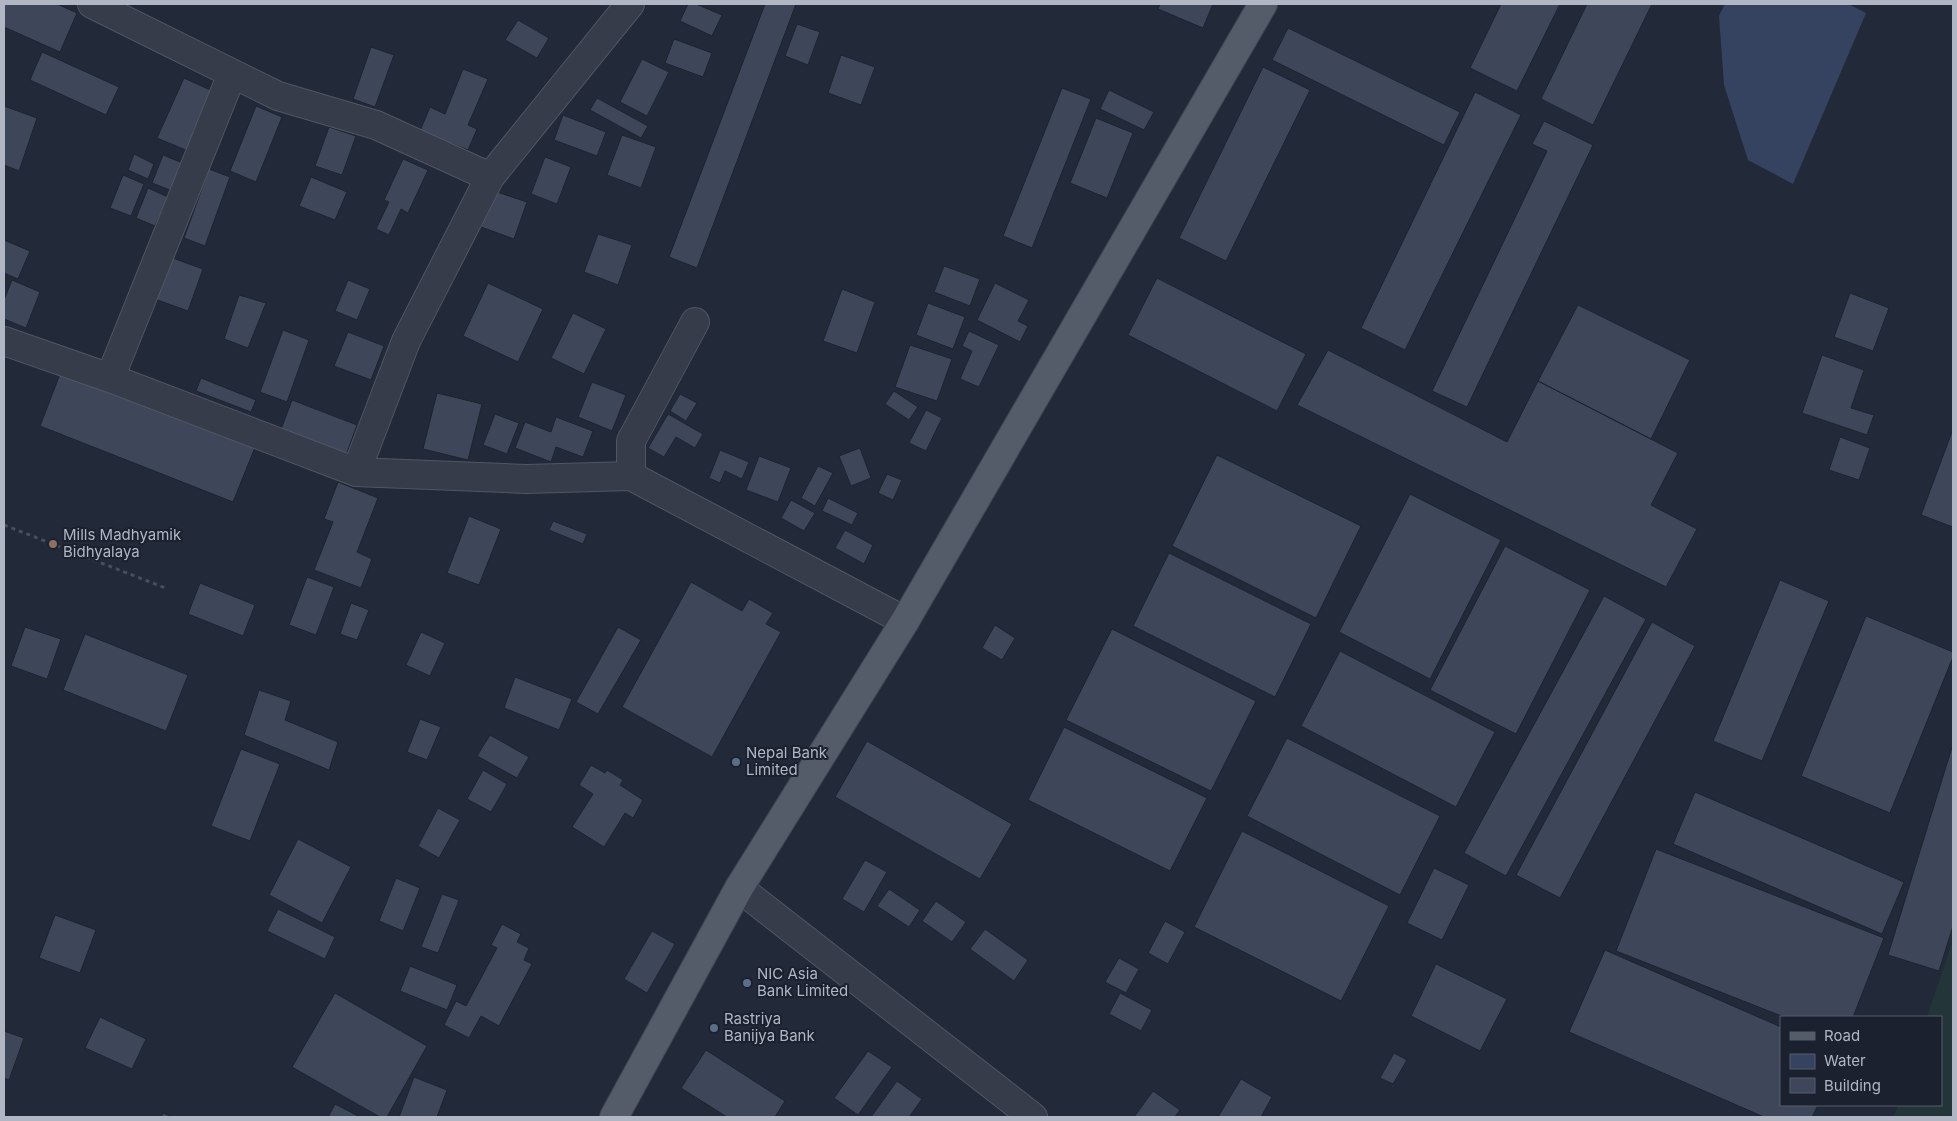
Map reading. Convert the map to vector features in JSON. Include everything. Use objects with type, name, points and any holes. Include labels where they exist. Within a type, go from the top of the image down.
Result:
[{"type":"main road","points":[[614,1117],[739,888],[905,620],[1263,4]]},
{"type":"street","points":[[92,4],[278,96],[376,125],[490,177]]},
{"type":"street","points":[[356,472],[406,341],[490,177],[630,4]]},
{"type":"street","points":[[110,378],[232,74]]},
{"type":"street","points":[[631,476],[631,440],[695,322]]},
{"type":"street","points":[[4,340],[110,378],[356,472],[526,479],[631,476],[905,620]]},
{"type":"street","points":[[739,888],[1033,1117]]},
{"type":"path","points":[[4,525],[168,589]]},
{"type":"shaded area","points":[[1953,940],[1953,1117],[1894,1117],[1898,1106],[1942,1106],[1942,1016],[1927,1016]]},
{"type":"water","points":[[1725,4],[1848,4],[1866,13],[1793,184],[1748,160],[1724,85],[1719,16]]},
{"type":"building","points":[[4,4],[57,4],[77,13],[60,52],[4,27]]},
{"type":"building","points":[[688,4],[696,4],[722,15],[712,36],[680,21]]},
{"type":"building","points":[[765,4],[796,4],[697,268],[669,257]]},
{"type":"building","points":[[1160,4],[1213,4],[1203,28],[1158,9]]},
{"type":"building","points":[[1501,4],[1560,4],[1517,91],[1470,68]]},
{"type":"building","points":[[1587,4],[1652,4],[1593,125],[1541,99]]},
{"type":"building","points":[[518,20],[549,38],[537,58],[505,40]]},
{"type":"building","points":[[797,24],[820,32],[808,65],[785,56]]},
{"type":"building","points":[[1288,28],[1460,112],[1444,145],[1272,60]]},
{"type":"building","points":[[674,39],[712,53],[703,77],[665,63]]},
{"type":"building","points":[[371,47],[394,55],[375,107],[353,99]]},
{"type":"building","points":[[42,52],[119,87],[106,115],[30,80]]},
{"type":"building","points":[[841,55],[875,67],[861,105],[828,93]]},
{"type":"building","points":[[642,59],[669,72],[647,116],[620,102]]},
{"type":"building","points":[[1263,67],[1310,90],[1226,261],[1179,238]]},
{"type":"building","points":[[463,69],[488,79],[468,125],[477,129],[468,150],[420,131],[430,107],[445,114]]},
{"type":"building","points":[[184,78],[219,94],[193,153],[157,138]]},
{"type":"building","points":[[1062,88],[1091,99],[1032,248],[1003,236]]},
{"type":"building","points":[[1109,90],[1154,112],[1144,130],[1100,109]]},
{"type":"building","points":[[1475,92],[1521,115],[1405,350],[1361,328]]},
{"type":"building","points":[[597,98],[648,126],[641,138],[590,110]]},
{"type":"building","points":[[4,106],[37,118],[19,171],[4,165]]},
{"type":"building","points":[[256,106],[282,117],[256,182],[230,171]]},
{"type":"building","points":[[563,115],[606,132],[597,156],[554,140]]},
{"type":"building","points":[[1096,118],[1133,133],[1107,198],[1070,183]]},
{"type":"building","points":[[1544,121],[1593,145],[1467,407],[1432,391],[1547,151],[1532,144]]},
{"type":"building","points":[[329,127],[356,136],[342,175],[315,166]]},
{"type":"building","points":[[622,135],[656,147],[641,188],[607,175]]},
{"type":"building","points":[[134,154],[154,164],[148,179],[128,170]]},
{"type":"building","points":[[163,155],[185,164],[175,192],[152,183]]},
{"type":"building","points":[[545,157],[571,167],[557,204],[531,194]]},
{"type":"building","points":[[403,159],[428,170],[408,213],[401,209],[389,235],[376,229],[389,202],[384,200]]},
{"type":"building","points":[[209,169],[230,177],[205,246],[184,238]]},
{"type":"building","points":[[123,175],[144,184],[131,216],[110,208]]},
{"type":"building","points":[[311,177],[347,192],[335,220],[299,206]]},
{"type":"building","points":[[148,188],[168,197],[155,226],[136,218]]},
{"type":"building","points":[[494,191],[527,202],[514,239],[481,227]]},
{"type":"building","points":[[598,234],[632,245],[618,285],[584,272]]},
{"type":"building","points":[[4,240],[30,251],[18,279],[4,273]]},
{"type":"building","points":[[167,256],[203,269],[188,311],[152,298]]},
{"type":"building","points":[[944,266],[980,279],[970,306],[934,292]]},
{"type":"building","points":[[1157,278],[1306,354],[1277,411],[1128,335]]},
{"type":"building","points":[[12,280],[40,292],[26,328],[4,319],[4,300]]},
{"type":"building","points":[[348,280],[370,289],[357,320],[335,311]]},
{"type":"building","points":[[488,283],[543,309],[518,362],[463,336]]},
{"type":"building","points":[[995,283],[1029,300],[1018,321],[1028,326],[1020,342],[977,320]]},
{"type":"building","points":[[842,289],[875,302],[857,353],[823,341]]},
{"type":"building","points":[[1850,293],[1889,308],[1873,351],[1834,337]]},
{"type":"building","points":[[239,295],[266,303],[248,348],[224,339]]},
{"type":"building","points":[[928,303],[965,317],[953,349],[916,335]]},
{"type":"building","points":[[1578,305],[1690,360],[1651,439],[1538,381]]},
{"type":"building","points":[[573,313],[606,329],[584,374],[551,358]]},
{"type":"building","points":[[283,330],[309,340],[287,402],[260,392]]},
{"type":"building","points":[[969,331],[999,345],[979,387],[960,379],[972,351],[962,346]]},
{"type":"building","points":[[348,332],[384,346],[371,380],[334,366]]},
{"type":"building","points":[[910,345],[952,359],[937,401],[895,387]]},
{"type":"building","points":[[1328,350],[1507,442],[1538,381],[1678,453],[1651,505],[1697,529],[1666,587],[1297,405]]},
{"type":"building","points":[[1822,355],[1864,370],[1851,408],[1874,415],[1867,435],[1802,413]]},
{"type":"building","points":[[62,369],[256,445],[233,502],[40,426]]},
{"type":"building","points":[[201,378],[256,400],[251,412],[196,391]]},
{"type":"building","points":[[592,382],[626,395],[612,431],[578,417]]},
{"type":"building","points":[[894,391],[918,407],[909,420],[885,404]]},
{"type":"building","points":[[437,393],[482,404],[468,460],[423,449]]},
{"type":"building","points":[[680,394],[697,403],[686,421],[670,411]]},
{"type":"building","points":[[292,400],[357,425],[345,458],[280,432]]},
{"type":"building","points":[[926,410],[942,418],[926,451],[909,443]]},
{"type":"building","points":[[495,414],[519,423],[507,454],[483,445]]},
{"type":"building","points":[[668,414],[703,434],[695,448],[676,437],[664,457],[648,448]]},
{"type":"building","points":[[556,417],[593,431],[583,457],[556,447],[551,462],[515,448],[525,422],[551,432]]},
{"type":"building","points":[[1953,429],[1953,527],[1921,515]]},
{"type":"building","points":[[1840,437],[1870,448],[1859,480],[1829,470]]},
{"type":"building","points":[[860,448],[871,478],[851,486],[839,456]]},
{"type":"building","points":[[720,450],[749,462],[742,479],[725,471],[720,483],[709,478]]},
{"type":"building","points":[[1217,455],[1361,526],[1316,618],[1172,546]]},
{"type":"building","points":[[759,456],[791,468],[778,502],[746,490]]},
{"type":"building","points":[[818,466],[833,473],[815,506],[801,498]]},
{"type":"building","points":[[887,474],[902,480],[893,500],[878,493]]},
{"type":"building","points":[[338,482],[378,498],[357,552],[372,559],[361,588],[314,570],[333,522],[324,519]]},
{"type":"building","points":[[1410,494],[1501,540],[1430,679],[1339,632]]},
{"type":"building","points":[[828,498],[858,513],[852,525],[822,511]]},
{"type":"building","points":[[791,500],[815,513],[804,531],[781,518]]},
{"type":"building","points":[[469,516],[501,529],[479,585],[447,573]]},
{"type":"building","points":[[553,521],[587,534],[583,544],[549,530]]},
{"type":"building","points":[[845,530],[873,545],[864,564],[835,548]]},
{"type":"building","points":[[1505,546],[1590,590],[1516,734],[1430,690]]},
{"type":"building","points":[[1169,553],[1311,624],[1275,697],[1133,626]]},
{"type":"building","points":[[307,577],[334,587],[316,635],[289,625]]},
{"type":"building","points":[[1780,580],[1829,601],[1762,761],[1713,741]]},
{"type":"building","points":[[691,582],[742,611],[749,599],[773,613],[766,624],[781,632],[712,757],[622,707]]},
{"type":"building","points":[[200,583],[255,605],[243,636],[188,614]]},
{"type":"building","points":[[1604,596],[1646,619],[1506,876],[1464,853]]},
{"type":"building","points":[[351,603],[369,610],[357,640],[340,634]]},
{"type":"building","points":[[1866,616],[1953,652],[1953,657],[1890,813],[1801,776]]},
{"type":"building","points":[[1652,622],[1695,646],[1560,898],[1516,875]]},
{"type":"building","points":[[995,625],[1015,638],[1002,660],[982,648]]},
{"type":"building","points":[[25,627],[61,639],[47,679],[11,666]]},
{"type":"building","points":[[618,627],[641,640],[598,714],[576,702]]},
{"type":"building","points":[[1112,629],[1256,701],[1211,791],[1066,720]]},
{"type":"building","points":[[421,632],[445,643],[430,676],[406,665]]},
{"type":"building","points":[[85,634],[188,675],[166,731],[63,690]]},
{"type":"building","points":[[1340,651],[1495,732],[1456,807],[1301,726]]},
{"type":"building","points":[[515,677],[572,699],[559,730],[504,708]]},
{"type":"building","points":[[259,690],[291,701],[285,720],[338,742],[329,770],[244,735]]},
{"type":"building","points":[[420,719],[441,727],[427,760],[407,752]]},
{"type":"building","points":[[1064,727],[1207,798],[1170,871],[1028,800]]},
{"type":"building","points":[[490,735],[529,757],[517,778],[477,756]]},
{"type":"building","points":[[1287,738],[1440,816],[1400,895],[1247,816]]},
{"type":"building","points":[[867,741],[1012,824],[980,879],[835,797]]},
{"type":"building","points":[[1953,744],[1953,926],[1939,971],[1888,955]]},
{"type":"building","points":[[241,749],[280,764],[250,841],[211,826]]},
{"type":"building","points":[[591,765],[605,773],[607,770],[623,780],[620,785],[643,800],[633,818],[625,813],[604,847],[572,827],[593,794],[579,785]]},
{"type":"building","points":[[483,770],[507,784],[491,812],[467,799]]},
{"type":"building","points":[[1695,792],[1904,882],[1882,934],[1673,844]]},
{"type":"building","points":[[438,808],[460,820],[439,858],[418,846]]},
{"type":"building","points":[[1242,831],[1389,906],[1341,1001],[1194,927]]},
{"type":"building","points":[[298,839],[351,867],[322,923],[269,895]]},
{"type":"building","points":[[1656,849],[1884,938],[1853,1016],[1781,1016],[1616,951]]},
{"type":"building","points":[[865,860],[887,872],[864,912],[842,899]]},
{"type":"building","points":[[1434,868],[1469,885],[1442,940],[1407,923]]},
{"type":"building","points":[[396,878],[420,888],[403,931],[379,921]]},
{"type":"building","points":[[889,889],[920,910],[909,927],[877,906]]},
{"type":"building","points":[[442,894],[459,900],[438,953],[421,947]]},
{"type":"building","points":[[936,901],[966,922],[952,942],[922,921]]},
{"type":"building","points":[[278,909],[335,937],[325,959],[267,931]]},
{"type":"building","points":[[55,915],[96,930],[80,973],[39,958]]},
{"type":"building","points":[[1165,921],[1185,932],[1168,964],[1148,953]]},
{"type":"building","points":[[502,924],[521,934],[517,942],[529,948],[524,960],[532,964],[499,1026],[481,1016],[469,1038],[444,1025],[456,1001],[466,1006],[497,948],[491,945]]},
{"type":"building","points":[[985,929],[1028,960],[1014,981],[970,949]]},
{"type":"building","points":[[652,931],[675,944],[647,993],[624,979]]},
{"type":"building","points":[[1605,950],[1780,1027],[1780,1106],[1818,1106],[1812,1117],[1764,1117],[1569,1032]]},
{"type":"building","points":[[1119,958],[1139,969],[1126,993],[1105,982]]},
{"type":"building","points":[[1436,964],[1507,999],[1480,1051],[1411,1016]]},
{"type":"building","points":[[410,966],[457,985],[447,1010],[400,991]]},
{"type":"building","points":[[335,993],[427,1046],[387,1117],[380,1117],[292,1067]]},
{"type":"building","points":[[1120,993],[1152,1010],[1141,1031],[1109,1014]]},
{"type":"building","points":[[100,1017],[146,1039],[132,1069],[85,1048]]},
{"type":"building","points":[[4,1031],[24,1038],[9,1080],[4,1078]]},
{"type":"building","points":[[706,1050],[785,1101],[775,1117],[727,1117],[681,1088]]},
{"type":"building","points":[[868,1051],[892,1067],[858,1115],[834,1098]]},
{"type":"building","points":[[1394,1053],[1407,1060],[1393,1084],[1380,1078]]},
{"type":"building","points":[[414,1077],[447,1090],[437,1117],[399,1117]]},
{"type":"building","points":[[1241,1079],[1272,1097],[1261,1117],[1218,1117]]},
{"type":"building","points":[[897,1081],[922,1099],[909,1117],[871,1117]]},
{"type":"building","points":[[1153,1091],[1180,1110],[1175,1117],[1134,1117]]},
{"type":"building","points":[[335,1104],[360,1117],[328,1117]]},
{"type":"building","points":[[163,1113],[172,1117],[161,1117]]},
{"type":"place","name":"Mills Madhyamik Bidhyalaya","points":[[53,544]]},
{"type":"place","name":"Nepal Bank Limited","points":[[736,762]]},
{"type":"place","name":"NIC Asia Bank Limited","points":[[747,983]]},
{"type":"place","name":"Rastriya Banijya Bank","points":[[714,1028]]}]
